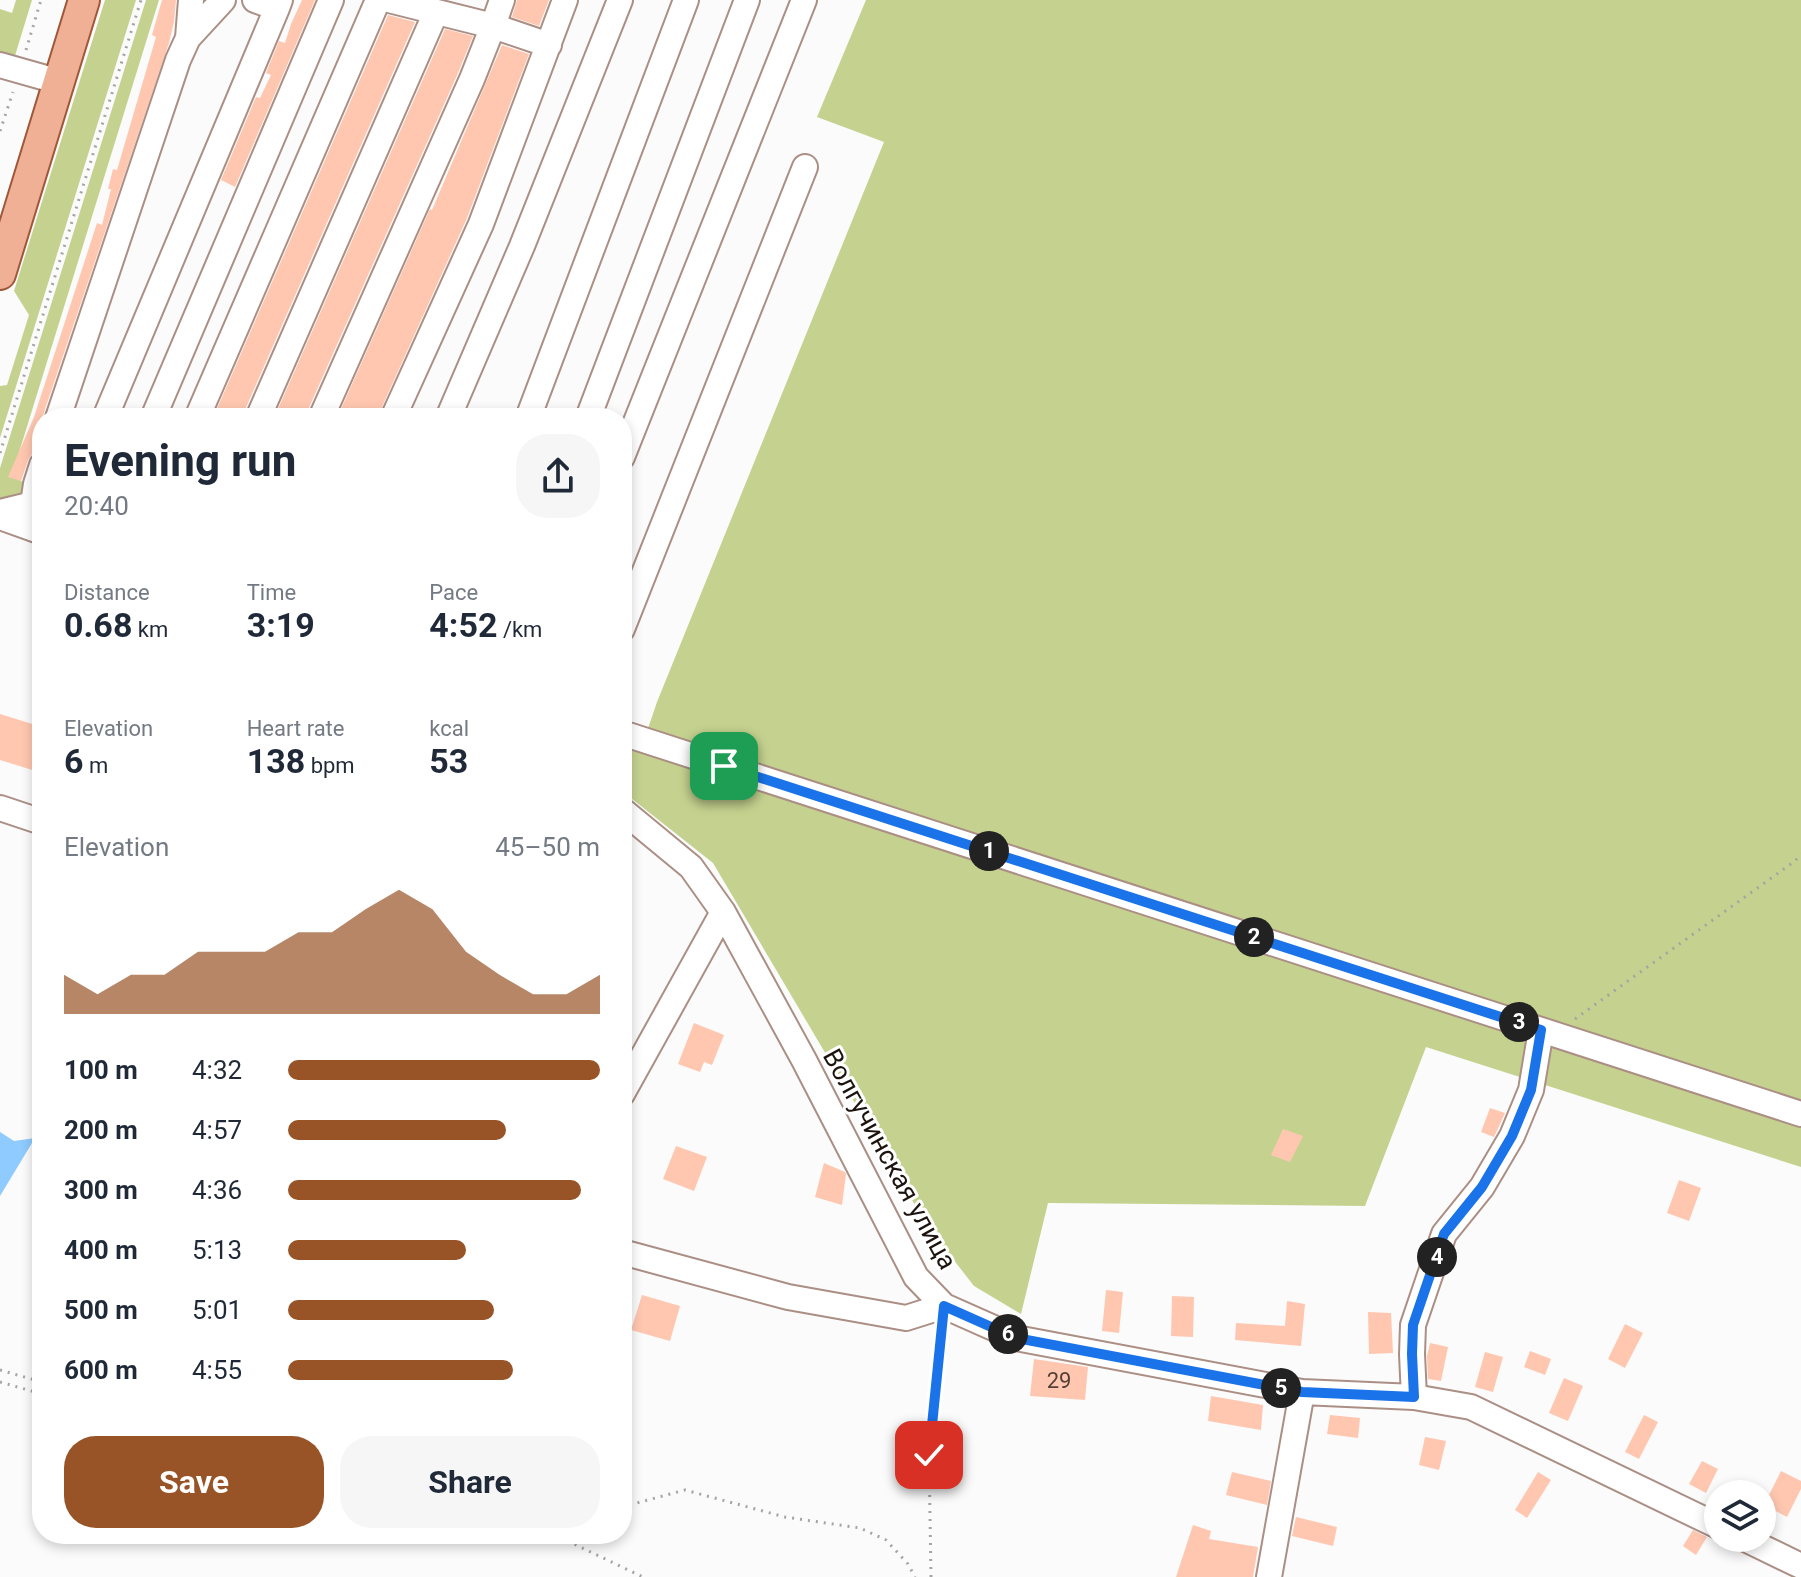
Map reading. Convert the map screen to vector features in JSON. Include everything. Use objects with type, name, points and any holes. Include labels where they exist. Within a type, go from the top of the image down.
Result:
[{"type":"main road","points":[[0,274],[84,0]]},
{"type":"street","points":[[188,38],[191,0]]},
{"type":"street","points":[[61,408],[178,60],[188,38],[223,0]]},
{"type":"street","points":[[157,408],[331,0]]},
{"type":"street","points":[[201,408],[378,0]]},
{"type":"street","points":[[389,0],[493,26],[549,45]]},
{"type":"street","points":[[325,408],[472,79],[502,0]]},
{"type":"street","points":[[398,408],[481,224],[565,0]]},
{"type":"street","points":[[452,408],[522,246],[620,0]]},
{"type":"street","points":[[532,408],[686,0]]},
{"type":"street","points":[[592,408],[747,0]]},
{"type":"street","points":[[632,432],[804,0]]},
{"type":"street","points":[[109,408],[271,3]]},
{"type":"street","points":[[262,408],[436,12]]},
{"type":"street","points":[[0,65],[60,82]]},
{"type":"street","points":[[632,604],[805,167]]},
{"type":"street","points":[[0,514],[32,504]]},
{"type":"street","points":[[0,514],[32,528]]},
{"type":"street","points":[[632,736],[1801,1114]]},
{"type":"street","points":[[0,808],[32,819]]},
{"type":"street","name":"Волгучинская улица","points":[[632,818],[691,867],[723,912],[804,1060],[916,1277],[944,1306],[1016,1338],[1302,1392],[1414,1397],[1471,1407],[1704,1519]]},
{"type":"street","points":[[632,1076],[723,912]]},
{"type":"street","points":[[1414,1397],[1413,1325],[1444,1234],[1482,1187],[1512,1136],[1531,1090],[1547,1032]]},
{"type":"street","points":[[632,1255],[788,1297],[906,1318],[944,1306]]},
{"type":"street","points":[[1269,1577],[1302,1392]]},
{"type":"street","points":[[1772,1552],[1801,1566]]},
{"type":"path","points":[[0,453],[141,0]]},
{"type":"path","points":[[1547,1032],[1801,854]]},
{"type":"path","points":[[931,1577],[929,1455],[944,1306]]},
{"type":"path","points":[[0,1370],[32,1379]]},
{"type":"path","points":[[0,1382],[32,1391]]},
{"type":"path","points":[[632,1504],[685,1490],[785,1517],[860,1528],[886,1540],[908,1564],[915,1577]]},
{"type":"path","points":[[574,1544],[643,1577]]},
{"type":"green space","points":[[16,0],[32,0],[14,59],[0,55],[0,9],[12,13]]},
{"type":"green space","points":[[105,0],[136,0],[0,438],[0,386],[7,385],[29,315],[14,291]]},
{"type":"green space","points":[[146,0],[159,0],[12,475],[30,487],[27,499],[0,506],[0,468]]},
{"type":"green space","points":[[866,0],[1801,0],[1801,1167],[1426,1047],[1365,1206],[1048,1203],[1021,1314],[974,1286],[928,1227],[713,863],[632,799],[632,746],[641,749],[657,702],[884,142],[817,117]]},
{"type":"water","points":[[0,1132],[14,1141],[32,1138],[32,1143],[0,1196]]},
{"type":"building","points":[[162,0],[176,0],[169,43],[45,408],[37,408],[97,223],[102,225],[113,169],[117,170],[156,37],[152,35]]},
{"type":"building","points":[[302,0],[315,0],[235,187],[221,180],[256,97],[260,98],[271,75],[266,73],[279,41],[285,43]]},
{"type":"building","points":[[517,0],[549,0],[539,26],[512,17]]},
{"type":"building","points":[[388,15],[415,22],[246,408],[217,408]]},
{"type":"building","points":[[445,29],[473,36],[309,408],[278,408]]},
{"type":"building","points":[[502,45],[529,54],[467,218],[382,408],[341,408],[430,209]]},
{"type":"building","points":[[32,422],[32,454],[21,481],[8,477]]},
{"type":"building","points":[[0,714],[32,724],[32,770],[0,760]]},
{"type":"building","points":[[694,1023],[724,1035],[712,1065],[704,1062],[700,1072],[678,1064]]},
{"type":"building","points":[[1490,1108],[1505,1113],[1494,1137],[1481,1132]]},
{"type":"building","points":[[1283,1129],[1303,1136],[1290,1162],[1271,1155]]},
{"type":"building","points":[[676,1146],[707,1157],[694,1191],[663,1179]]},
{"type":"building","points":[[824,1163],[846,1174],[842,1205],[815,1197]]},
{"type":"building","points":[[1679,1180],[1701,1188],[1689,1221],[1667,1213]]},
{"type":"building","points":[[1106,1290],[1123,1292],[1119,1333],[1102,1331]]},
{"type":"building","points":[[642,1295],[680,1306],[670,1341],[632,1330]]},
{"type":"building","points":[[1172,1296],[1194,1297],[1193,1337],[1171,1336]]},
{"type":"building","points":[[1287,1301],[1305,1304],[1301,1346],[1235,1340],[1236,1323],[1285,1326]]},
{"type":"building","points":[[1368,1312],[1391,1313],[1393,1353],[1369,1354]]},
{"type":"building","points":[[1625,1324],[1643,1333],[1625,1368],[1608,1359]]},
{"type":"building","points":[[1430,1343],[1448,1347],[1441,1381],[1428,1379]]},
{"type":"building","points":[[1530,1351],[1551,1359],[1545,1375],[1524,1367]]},
{"type":"building","points":[[1485,1352],[1503,1357],[1493,1392],[1475,1387]]},
{"type":"building","points":[[1034,1359],[1088,1367],[1085,1400],[1030,1396]]},
{"type":"building","points":[[1564,1378],[1583,1386],[1568,1421],[1549,1413]]},
{"type":"building","points":[[1211,1396],[1263,1405],[1261,1430],[1208,1421]]},
{"type":"building","points":[[1330,1415],[1360,1418],[1358,1438],[1327,1434]]},
{"type":"building","points":[[1644,1415],[1658,1422],[1639,1459],[1625,1452]]},
{"type":"building","points":[[1425,1437],[1446,1441],[1439,1470],[1419,1465]]},
{"type":"building","points":[[1702,1461],[1718,1469],[1712,1480],[1704,1480],[1704,1492],[1689,1484]]},
{"type":"building","points":[[1781,1471],[1801,1481],[1801,1489],[1787,1517],[1776,1511],[1776,1481]]},
{"type":"building","points":[[1232,1472],[1271,1481],[1267,1505],[1226,1495]]},
{"type":"building","points":[[1538,1472],[1551,1480],[1527,1518],[1515,1510]]},
{"type":"building","points":[[1296,1517],[1337,1527],[1333,1546],[1292,1536]]},
{"type":"building","points":[[1193,1525],[1211,1531],[1209,1539],[1258,1547],[1253,1577],[1176,1577]]},
{"type":"building","points":[[1693,1530],[1704,1536],[1704,1542],[1696,1555],[1683,1546]]},
{"type":"route","points":[[724,766],[1541,1030],[1531,1090],[1512,1136],[1482,1187],[1444,1234],[1413,1325],[1414,1397],[1302,1392],[1016,1338],[944,1306],[929,1455]]}]
